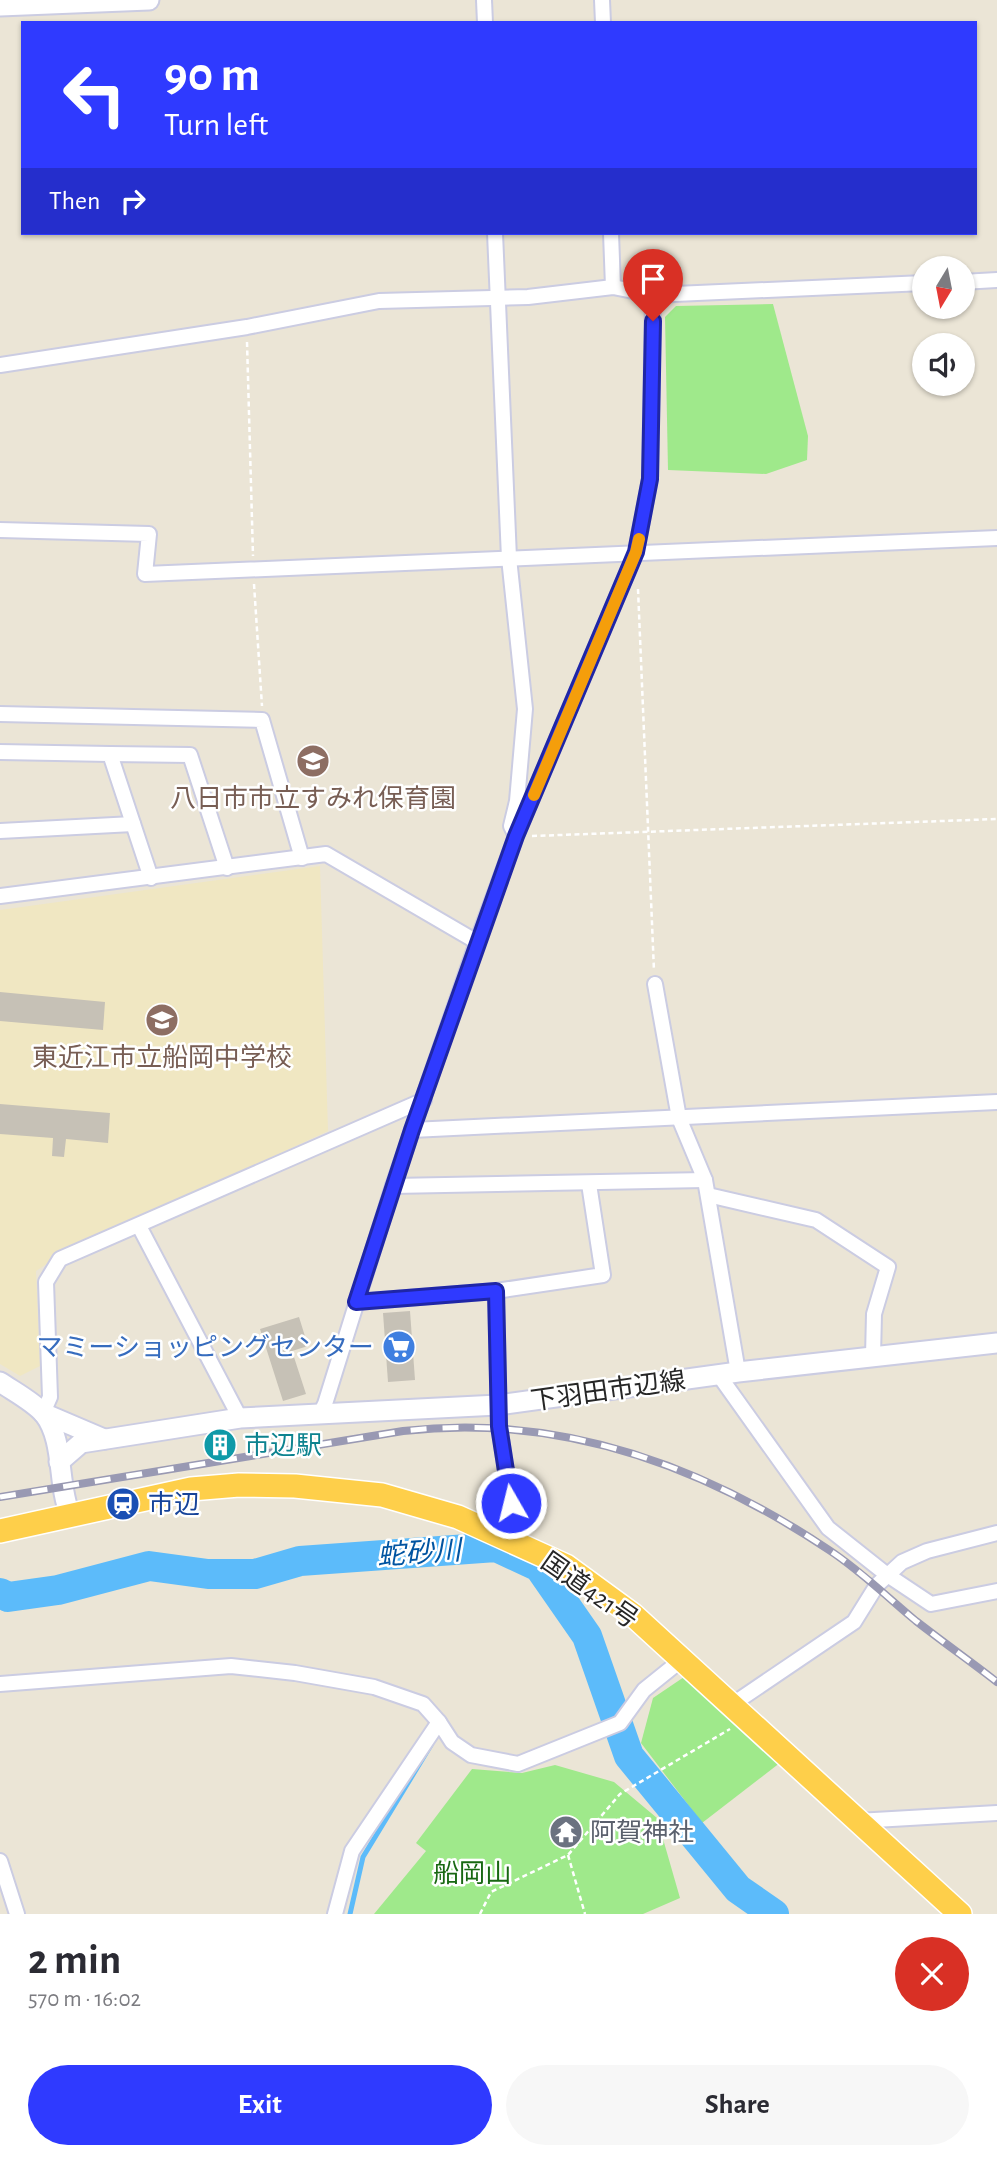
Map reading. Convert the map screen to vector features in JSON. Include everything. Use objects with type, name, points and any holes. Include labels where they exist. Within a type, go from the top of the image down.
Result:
[{"type":"highway","name":"国道421号","points":[[0,1531],[191,1489],[239,1485],[295,1486],[382,1495],[458,1517],[566,1566],[633,1615],[680,1661],[960,1914]]},
{"type":"main road","points":[[0,6],[149,0]]},
{"type":"main road","name":"下羽田市辺線","points":[[59,1462],[81,1443],[240,1418],[498,1405],[728,1373],[997,1343]]},
{"type":"main road","points":[[0,1382],[43,1413],[104,1439]]},
{"type":"main road","points":[[43,1413],[51,1427],[63,1498],[70,1514]]},
{"type":"street","points":[[484,0],[485,21]]},
{"type":"street","points":[[602,0],[603,21]]},
{"type":"street","points":[[495,235],[509,558],[526,709],[517,801],[511,826],[516,836]]},
{"type":"street","points":[[611,235],[613,287]]},
{"type":"street","points":[[975,281],[997,280]]},
{"type":"street","points":[[0,365],[247,327],[379,301],[498,298],[613,287],[653,295],[912,284]]},
{"type":"street","points":[[319,1416],[393,1186],[477,942],[516,836],[636,552],[650,479],[653,295]]},
{"type":"street","points":[[0,530],[149,534],[145,574],[997,538]]},
{"type":"street","points":[[0,713],[262,720],[302,858]]},
{"type":"street","points":[[0,752],[190,755],[227,868]]},
{"type":"street","points":[[110,754],[151,878]]},
{"type":"street","points":[[0,831],[133,824]]},
{"type":"street","points":[[0,896],[326,854],[477,942]]},
{"type":"street","points":[[655,984],[679,1118],[706,1187],[728,1373],[828,1528],[886,1574],[931,1604],[997,1591]]},
{"type":"street","points":[[43,1413],[50,1397],[48,1274],[60,1259],[424,1100]]},
{"type":"street","points":[[412,1130],[997,1102]]},
{"type":"street","points":[[393,1186],[589,1184],[706,1187],[816,1220],[888,1267],[874,1314],[873,1356]]},
{"type":"street","points":[[356,1302],[496,1291],[603,1275],[589,1184]]},
{"type":"street","points":[[139,1226],[240,1418]]},
{"type":"street","points":[[496,1291],[498,1405],[511,1503],[502,1535]]},
{"type":"street","points":[[737,1713],[854,1622],[886,1574],[902,1562],[928,1551],[995,1533],[997,1549]]},
{"type":"street","points":[[0,1685],[231,1666],[295,1673],[374,1687],[423,1704],[452,1742],[471,1755],[518,1764],[620,1723],[644,1690],[680,1661]]},
{"type":"street","points":[[335,1914],[352,1851],[439,1722]]},
{"type":"street","points":[[856,1821],[997,1813]]},
{"type":"street","points":[[0,1861],[18,1914]]},
{"type":"path","points":[[247,327],[253,569],[262,720]]},
{"type":"path","points":[[636,552],[655,984]]},
{"type":"path","points":[[516,836],[997,819]]},
{"type":"path","points":[[480,1914],[491,1892],[568,1855],[620,1794],[653,1774],[737,1713]]},
{"type":"path","points":[[568,1855],[585,1914]]},
{"type":"shaded area","name":"東近江市立船岡中学校","points":[[320,866],[328,1131],[57,1257],[36,1271],[40,1366],[20,1376],[0,1364],[0,910]]},
{"type":"green space","points":[[773,304],[808,436],[807,460],[766,474],[668,470],[665,317],[676,306]]},
{"type":"green space","points":[[684,1677],[781,1762],[702,1823],[641,1743],[653,1698]]},
{"type":"green space","name":"船岡山","points":[[555,1765],[614,1782],[657,1818],[680,1898],[643,1914],[374,1914],[426,1851],[416,1843],[472,1769],[522,1773]]},
{"type":"building","points":[[0,992],[105,1002],[103,1030],[0,1021]]},
{"type":"building","points":[[0,1104],[110,1113],[108,1143],[66,1139],[64,1157],[52,1156],[53,1138],[0,1134]]},
{"type":"building","name":"マミーショッピングセンター","points":[[410,1311],[415,1380],[388,1382],[383,1313]]},
{"type":"building","points":[[299,1317],[308,1346],[292,1351],[306,1394],[283,1401],[260,1329]]},
{"type":"waterway","name":"蛇砂川","points":[[0,1593],[8,1597],[58,1590],[149,1566],[208,1574],[255,1574],[300,1561],[496,1547],[539,1567],[587,1636],[629,1756],[738,1889],[774,1914]]},
{"type":"waterway","points":[[350,1914],[363,1857],[431,1745]]},
{"type":"railway","points":[[0,1497],[403,1431],[461,1427],[517,1430],[572,1438],[679,1470],[731,1493],[781,1520],[841,1558],[916,1621],[997,1682]]},
{"type":"slow traffic","points":[[534,795],[636,552],[639,539]]},
{"type":"place","name":"八日市市立すみれ保育園","points":[[313,761]]},
{"type":"place","name":"東近江市立船岡中学校","points":[[162,1020]]},
{"type":"place","name":"マミーショッピングセンター","points":[[399,1347]]},
{"type":"place","name":"市辺駅","points":[[220,1445]]},
{"type":"place","name":"市辺","points":[[123,1504]]},
{"type":"place","name":"阿賀神社","points":[[566,1832]]},
{"type":"route","points":[[511,1503],[499,1426],[496,1291],[356,1302],[412,1130],[516,836],[636,552],[650,479],[653,321]]}]
